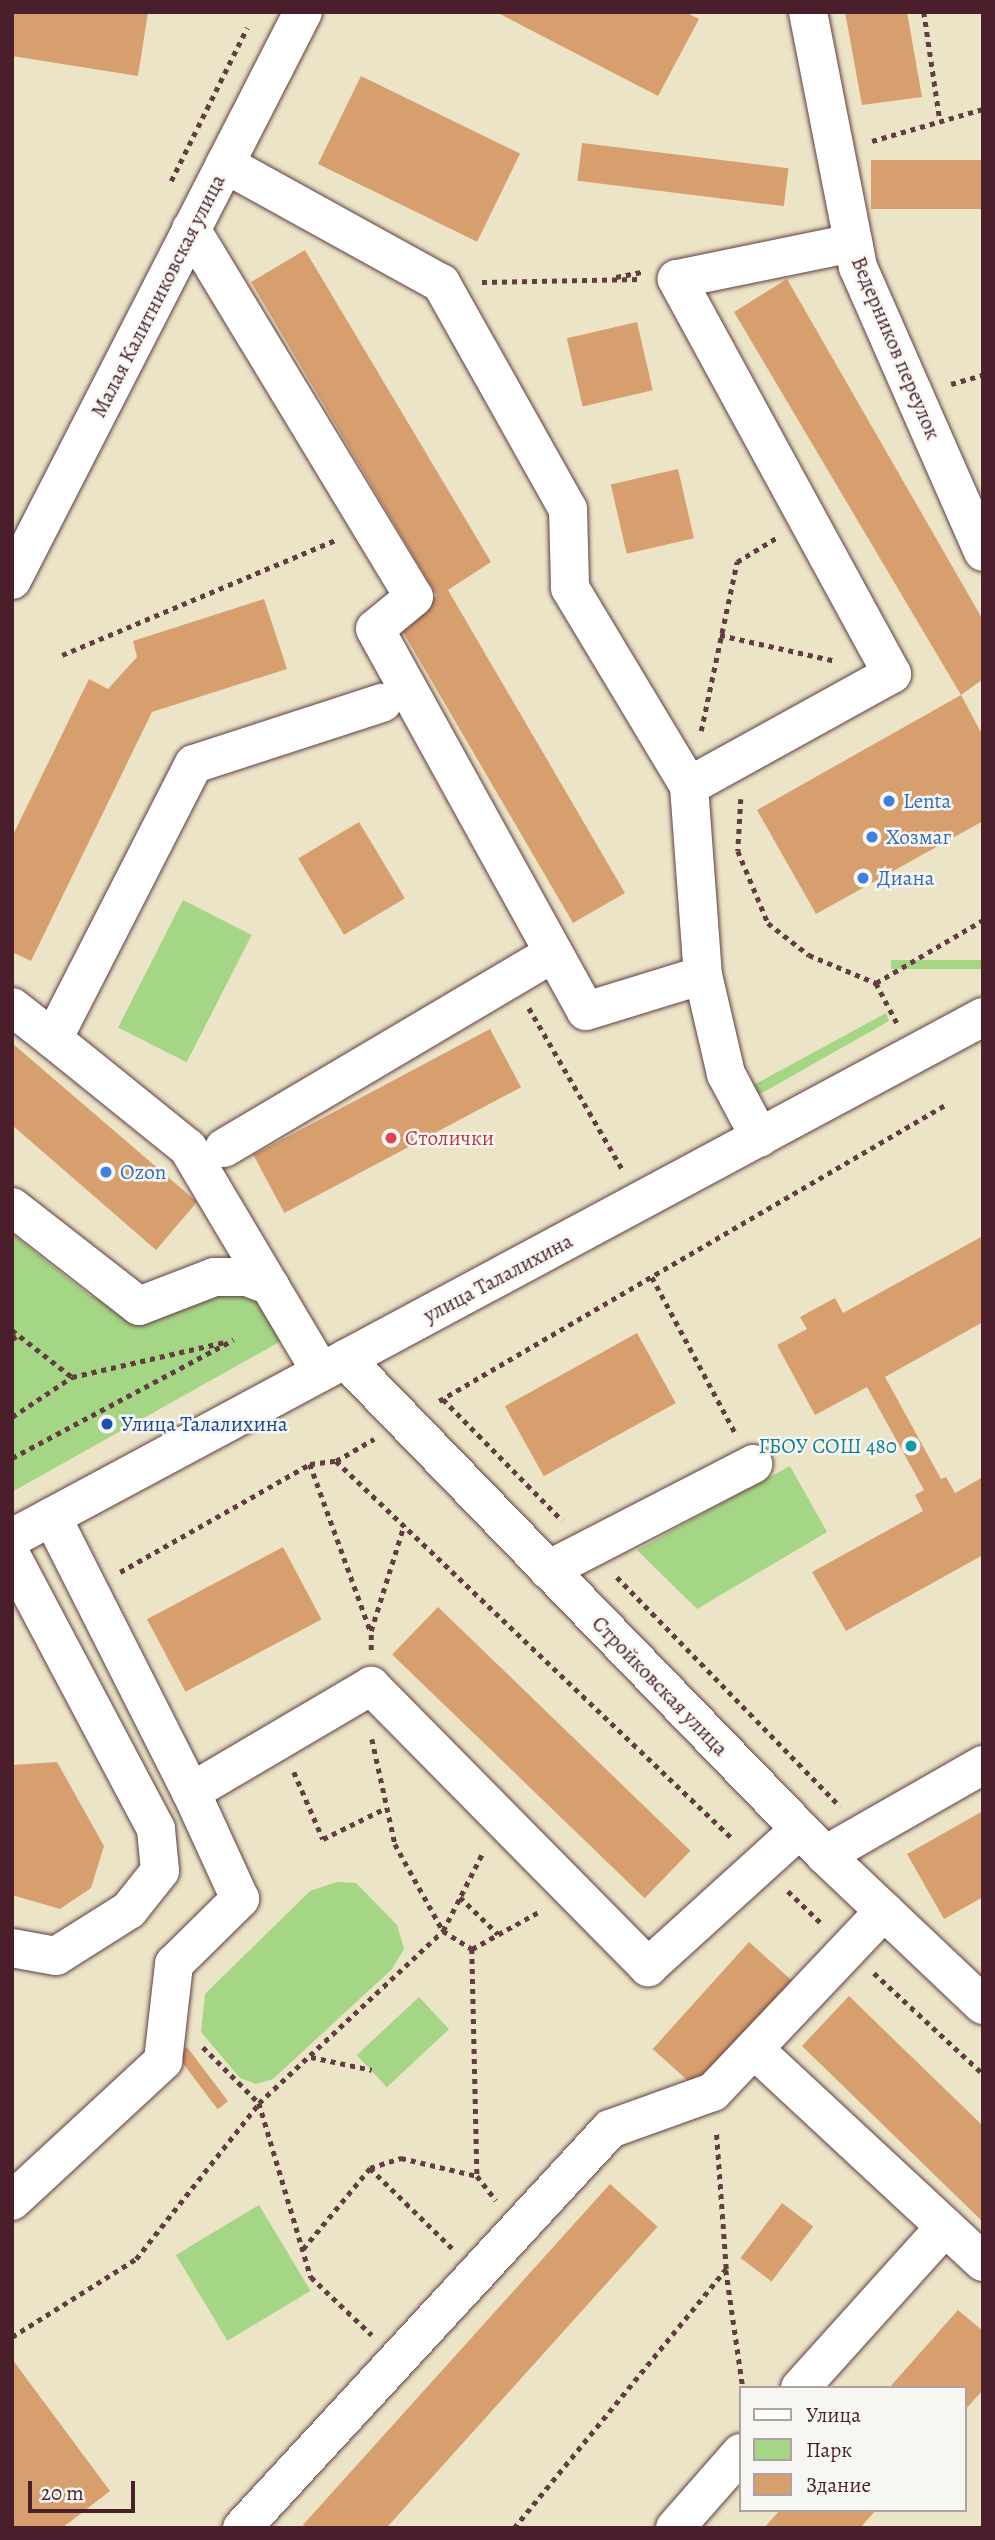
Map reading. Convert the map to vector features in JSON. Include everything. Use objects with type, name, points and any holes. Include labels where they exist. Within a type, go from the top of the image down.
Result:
[{"type":"street","name":"Малая Калитниковская улица","points":[[12,580],[303,12]]},
{"type":"street","name":"Ведерников переулок","points":[[808,12],[853,243],[983,552]]},
{"type":"street","points":[[225,164],[441,283],[568,509],[569,588],[689,786],[703,975],[726,1074],[760,1138]]},
{"type":"street","points":[[191,229],[414,597],[374,629],[586,1012],[703,975]]},
{"type":"street","points":[[689,786],[892,674],[677,279],[853,243]]},
{"type":"street","points":[[53,1039],[194,764],[382,703]]},
{"type":"street","points":[[224,1148],[552,954]]},
{"type":"street","name":"Стройковская улица","points":[[12,1007],[188,1148],[270,1286],[333,1366],[404,1422],[813,1842],[983,2005]]},
{"type":"street","name":"улица Талалихина","points":[[12,1538],[983,1017]]},
{"type":"street","points":[[12,1207],[139,1306],[214,1278],[247,1277],[270,1286]]},
{"type":"street","points":[[548,1570],[752,1464]]},
{"type":"street","points":[[12,2201],[163,2061],[174,1964],[240,1899],[191,1792],[52,1517]]},
{"type":"street","points":[[12,1557],[156,1829],[160,1871],[130,1910],[56,1956],[12,1948]]},
{"type":"street","points":[[191,1792],[371,1685],[648,1967],[760,1865],[813,1842],[866,1832],[983,1765]]},
{"type":"street","points":[[242,2528],[610,2129],[713,2092],[756,2051],[884,1911]]},
{"type":"street","points":[[756,2051],[983,2262]]},
{"type":"street","points":[[802,2386],[945,2227]]},
{"type":"street","points":[[676,2528],[740,2454]]},
{"type":"path","points":[[923,12],[940,120]]},
{"type":"path","points":[[868,142],[983,109]]},
{"type":"path","points":[[441,283],[677,279]]},
{"type":"path","points":[[689,786],[737,562],[808,519]]},
{"type":"path","points":[[62,655],[370,526]]},
{"type":"path","points":[[720,635],[892,674]]},
{"type":"path","points":[[744,756],[738,851],[768,923],[809,955],[876,984],[897,1024]]},
{"type":"path","points":[[876,984],[983,920]]},
{"type":"path","points":[[511,977],[627,1177]]},
{"type":"path","points":[[89,1590],[310,1464],[336,1461],[945,1105]]},
{"type":"path","points":[[652,1277],[752,1464]]},
{"type":"path","points":[[12,1330],[72,1377]]},
{"type":"path","points":[[12,1339],[19,1335]]},
{"type":"path","points":[[12,1417],[72,1377],[233,1340],[12,1458]]},
{"type":"path","points":[[443,1399],[866,1832]]},
{"type":"path","points":[[336,1461],[848,1949],[983,2074]]},
{"type":"path","points":[[310,1464],[371,1631]]},
{"type":"path","points":[[404,1525],[371,1631],[373,1754],[395,1844],[443,1931],[472,1949]]},
{"type":"path","points":[[280,1740],[323,1839],[386,1808]]},
{"type":"path","points":[[12,2337],[136,2259],[259,2103],[443,1931],[500,1817]]},
{"type":"path","points":[[472,1949],[575,1892]]},
{"type":"path","points":[[460,1897],[498,1934]]},
{"type":"path","points":[[472,1949],[477,2176],[517,2229]]},
{"type":"path","points":[[168,2013],[259,2103],[311,2277],[398,2360]]},
{"type":"path","points":[[310,2057],[372,2070]]},
{"type":"path","points":[[713,2092],[726,2269],[743,2386]]},
{"type":"path","points":[[302,2249],[370,2168],[401,2158],[477,2176]]},
{"type":"path","points":[[370,2168],[477,2273]]},
{"type":"path","points":[[514,2528],[726,2269]]},
{"type":"green space","points":[[183,900],[252,935],[187,1062],[118,1027]]},
{"type":"green space","points":[[891,960],[983,960],[983,969],[891,969]]},
{"type":"green space","points":[[886,1013],[889,1021],[753,1098],[748,1088]]},
{"type":"green space","points":[[12,1234],[89,1295],[115,1307],[247,1277],[290,1336],[12,1492]]},
{"type":"green space","points":[[790,1466],[827,1532],[697,1609],[637,1550]]},
{"type":"green space","points":[[337,1882],[356,1883],[397,1925],[404,1949],[392,1969],[273,2079],[256,2084],[240,2078],[201,2032],[205,1994],[310,1891]]},
{"type":"green space","points":[[419,1997],[449,2029],[387,2087],[357,2055]]},
{"type":"green space","points":[[259,2205],[311,2291],[227,2341],[176,2255]]},
{"type":"building","points":[[12,12],[148,12],[138,76],[12,56]]},
{"type":"building","points":[[496,12],[685,12],[699,19],[658,96]]},
{"type":"building","points":[[845,12],[907,12],[922,97],[862,105]]},
{"type":"building","points":[[361,76],[520,154],[477,242],[318,164]]},
{"type":"building","points":[[582,143],[788,168],[784,206],[577,181]]},
{"type":"building","points":[[871,160],[983,160],[983,209],[871,209]]},
{"type":"building","points":[[305,250],[491,562],[448,590],[625,893],[573,923],[396,620],[437,596],[251,282]]},
{"type":"building","points":[[787,279],[983,620],[983,679],[961,695],[734,312]]},
{"type":"building","points":[[637,322],[653,390],[583,406],[567,338]]},
{"type":"building","points":[[678,469],[694,538],[627,554],[611,485]]},
{"type":"building","points":[[264,599],[287,669],[152,712],[31,961],[12,952],[12,837],[89,679],[108,689],[137,657],[133,641]]},
{"type":"building","points":[[961,695],[983,736],[983,821],[816,914],[757,810]]},
{"type":"building","points":[[359,822],[405,898],[344,935],[298,859]]},
{"type":"building","points":[[490,1029],[521,1087],[284,1213],[253,1155]]},
{"type":"building","points":[[12,1043],[197,1202],[156,1250],[12,1125]]},
{"type":"building","name":"ГБОУ СОШ 480","points":[[983,1236],[983,1322],[885,1377],[941,1479],[946,1477],[955,1493],[983,1477],[983,1555],[846,1631],[812,1572],[923,1511],[915,1495],[924,1490],[867,1387],[815,1415],[777,1345],[807,1329],[800,1317],[835,1298],[843,1313]]},
{"type":"building","points":[[637,1333],[676,1403],[544,1476],[505,1406]]},
{"type":"building","points":[[283,1547],[321,1619],[186,1692],[147,1619]]},
{"type":"building","points":[[438,1607],[690,1851],[645,1898],[392,1654]]},
{"type":"building","points":[[57,1762],[104,1846],[91,1888],[60,1909],[12,1895],[12,1765]]},
{"type":"building","points":[[983,1811],[983,1897],[944,1919],[907,1854]]},
{"type":"building","points":[[749,1942],[794,1983],[698,2090],[653,2049]]},
{"type":"building","points":[[849,1996],[983,2126],[983,2222],[802,2046]]},
{"type":"building","points":[[187,2047],[228,2101],[218,2109],[177,2055]]},
{"type":"building","points":[[610,2184],[658,2227],[386,2528],[306,2528],[303,2525]]},
{"type":"building","points":[[782,2203],[813,2226],[772,2282],[740,2258]]},
{"type":"building","points":[[958,2310],[983,2331],[983,2390],[967,2408],[967,2386],[891,2386]]},
{"type":"building","points":[[12,2359],[110,2491],[62,2528],[12,2528]]},
{"type":"building","points":[[778,2512],[874,2512],[860,2528],[764,2528]]},
{"type":"place","name":"Lenta","points":[[889,801]]},
{"type":"place","name":"Хозмаг","points":[[872,837]]},
{"type":"place","name":"Диана","points":[[863,878]]},
{"type":"place","name":"Столички","points":[[391,1138]]},
{"type":"place","name":"Ozon","points":[[106,1172]]},
{"type":"place","name":"Улица Талалихина","points":[[107,1424]]},
{"type":"place","name":"ГБОУ СОШ 480","points":[[911,1446]]}]
